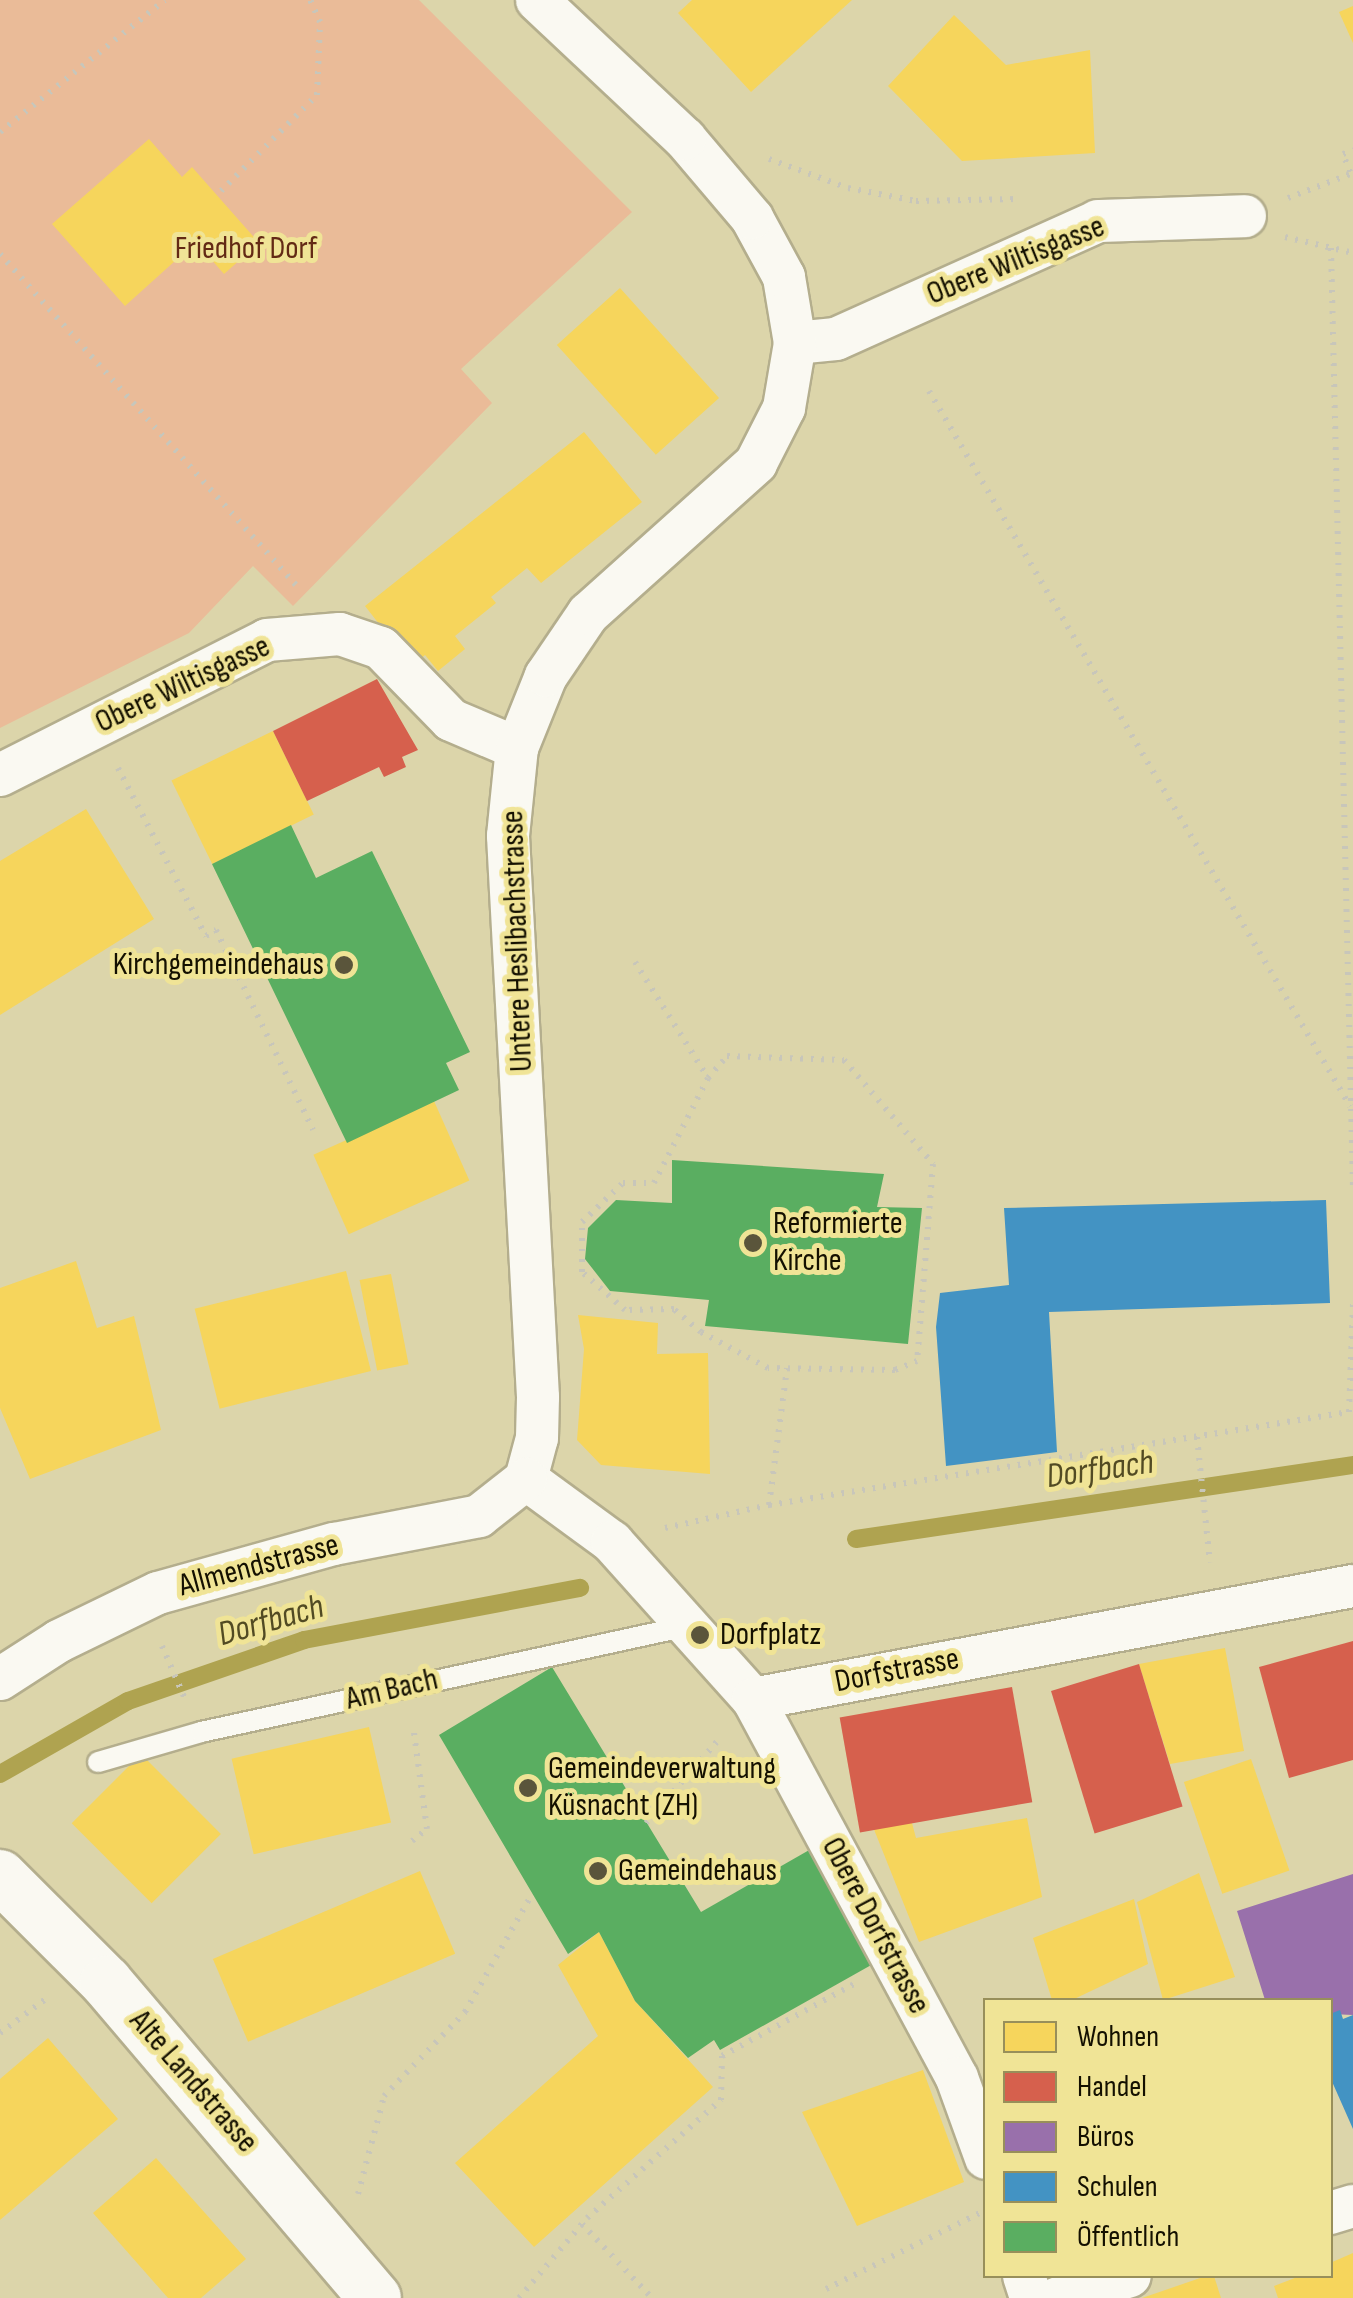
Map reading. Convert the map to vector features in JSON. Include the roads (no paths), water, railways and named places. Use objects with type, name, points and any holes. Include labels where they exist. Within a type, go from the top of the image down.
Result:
[{"type":"street","name":"Untere Heslibachstrasse","points":[[526,1479],[538,1397],[508,836],[517,748],[546,676],[588,614],[756,463],[784,408],[795,343],[784,277],[752,218],[685,139],[537,0]]},
{"type":"street","name":"Obere Wiltisgasse","points":[[795,343],[836,338],[1098,220],[1245,216]]},
{"type":"street","name":"Obere Wiltisgasse","points":[[0,775],[267,640],[340,634],[381,648],[451,720],[517,748]]},
{"type":"street","points":[[526,1479],[612,1542],[753,1699]]},
{"type":"street","name":"Allmendstrasse","points":[[0,1679],[59,1641],[158,1593],[334,1544],[480,1516],[526,1479]]},
{"type":"street","name":"Dorfstrasse","points":[[753,1699],[1353,1586]]},
{"type":"street","name":"Obere Dorfstrasse","points":[[753,1699],[957,2078],[983,2150]]},
{"type":"street","name":"Alte Landstrasse","points":[[0,1876],[106,1982],[375,2298]]},
{"type":"street","points":[[1058,2298],[1123,2278]]},
{"type":"lane","name":"Am Bach","points":[[98,1762],[201,1732],[688,1626]]},
{"type":"waterway","name":"Dorfbach","points":[[856,1539],[1353,1465]]},
{"type":"waterway","name":"Dorfbach","points":[[0,1774],[128,1701],[304,1640],[580,1588]]},
{"type":"place","name":"Kirchgemeindehaus","points":[[344,965]]},
{"type":"place","name":"Reformierte Kirche","points":[[753,1243]]},
{"type":"place","name":"Dorfplatz","points":[[700,1635]]},
{"type":"place","name":"Gemeindeverwaltung Küsnacht (ZH)","points":[[528,1788]]},
{"type":"place","name":"Gemeindehaus","points":[[598,1871]]},
{"type":"park label","name":"Friedhof Dorf","points":[[246,249]]}]
